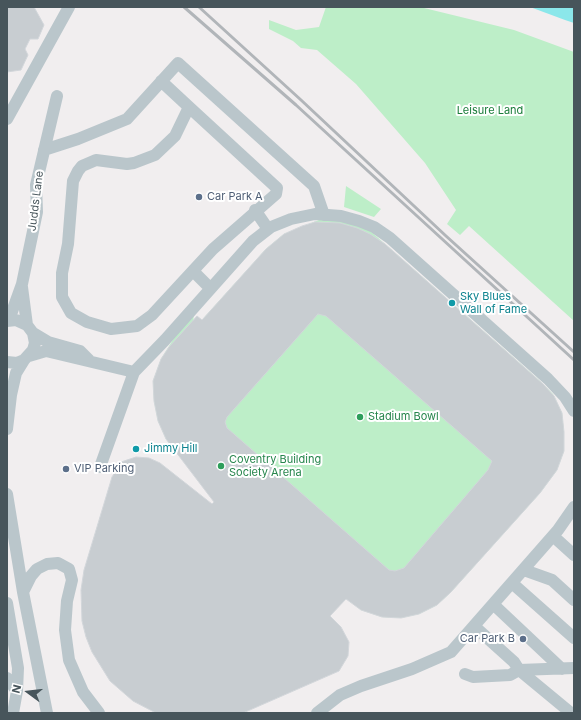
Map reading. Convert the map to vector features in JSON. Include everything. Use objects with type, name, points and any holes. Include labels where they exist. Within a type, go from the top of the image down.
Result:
[{"type":"street","points":[[7,119],[69,7]]},
{"type":"street","points":[[44,150],[78,139],[127,119],[178,63],[314,186],[324,215]]},
{"type":"street","points":[[161,81],[277,188],[276,194],[255,210],[212,249],[152,315],[137,326],[111,329],[88,322],[71,313],[62,297],[62,273],[68,244],[73,181],[82,166],[96,160],[127,164],[134,163],[155,154],[175,136],[189,107]]},
{"type":"street","name":"Judds Lane","points":[[8,321],[22,284],[37,212],[36,185],[57,96]]},
{"type":"street","points":[[255,210],[268,229]]},
{"type":"street","points":[[100,467],[134,372],[165,340],[253,241],[268,229],[291,218],[315,214],[341,216],[359,221],[374,227],[390,238],[548,379],[565,397],[574,411]]},
{"type":"street","points":[[193,271],[210,288]]},
{"type":"street","name":"Judds Lane","points":[[7,429],[11,394],[16,373],[27,358],[35,343],[30,329],[22,284]]},
{"type":"street","points":[[8,321],[16,320],[48,342],[80,351],[89,360]]},
{"type":"street","points":[[7,362],[17,363],[46,351],[78,360],[89,360],[134,372]]},
{"type":"street","points":[[7,494],[23,592],[46,713]]},
{"type":"street","points":[[317,713],[340,695],[439,659],[451,652],[572,514]]},
{"type":"street","points":[[553,536],[574,555]]},
{"type":"street","points":[[23,592],[30,576],[42,566],[58,563],[69,569],[72,580],[67,601],[65,630],[69,660],[83,692],[99,713]]},
{"type":"street","points":[[524,570],[552,580],[574,600]]},
{"type":"street","points":[[512,583],[574,638]]},
{"type":"street","points":[[7,603],[9,636],[18,668],[17,691],[13,713]]},
{"type":"street","points":[[493,604],[568,668]]},
{"type":"street","points":[[474,626],[514,662],[519,670],[571,713]]},
{"type":"street","points":[[465,674],[473,677],[510,675],[519,670],[568,668]]},
{"type":"street","points":[[7,678],[17,691]]},
{"type":"green space","name":"Leisure Land","points":[[326,7],[420,7],[514,30],[574,52],[574,321],[469,226],[460,235],[447,224],[456,210],[425,163],[356,84],[317,50],[301,48],[293,41],[269,29],[269,20],[296,30],[319,27]]},
{"type":"green space","points":[[346,186],[381,209],[374,217],[344,207]]},
{"type":"green space","name":"Stadium Bowl","points":[[319,220],[334,220],[364,226],[539,380],[553,394],[562,413],[564,451],[557,470],[540,493],[451,592],[437,605],[419,614],[401,618],[382,617],[361,610],[180,457],[166,439],[158,421],[154,401],[153,381],[161,359],[174,338],[194,314],[191,339],[202,320],[266,249],[284,234]]},
{"type":"water","points":[[530,7],[574,7],[574,23],[565,20]]},
{"type":"building","points":[[7,7],[34,7],[44,25],[38,39],[30,39],[25,49],[28,55],[21,70],[7,72]]},
{"type":"building","name":"Coventry Building Society Arena","points":[[315,222],[340,223],[370,234],[385,244],[543,384],[554,396],[562,413],[564,451],[557,470],[540,493],[451,592],[437,605],[419,614],[401,618],[382,617],[361,610],[346,599],[330,616],[341,627],[349,642],[348,656],[339,671],[243,713],[156,713],[133,701],[110,681],[92,652],[82,621],[81,590],[84,570],[112,477],[121,462],[136,457],[149,458],[160,463],[212,504],[214,502],[166,439],[158,421],[154,401],[153,381],[161,359],[169,347],[197,316],[202,320],[266,249],[284,234]],"holes":[[[318,314],[326,316],[492,461],[488,470],[404,568],[395,571],[389,570],[227,428],[225,422],[227,417]]]},
{"type":"railway","points":[[184,7],[296,105],[574,360]]},
{"type":"railway","points":[[199,7],[446,236],[574,352]]},
{"type":"place","name":"Car Park A","points":[[199,197]]},
{"type":"place","name":"Sky Blues Wall of Fame","points":[[452,303]]},
{"type":"place","name":"Stadium Bowl","points":[[360,417]]},
{"type":"place","name":"Jimmy Hill","points":[[136,449]]},
{"type":"place","name":"Coventry Building Society Arena","points":[[221,466]]},
{"type":"place","name":"VIP Parking","points":[[66,469]]},
{"type":"place","name":"Car Park B","points":[[523,639]]}]
